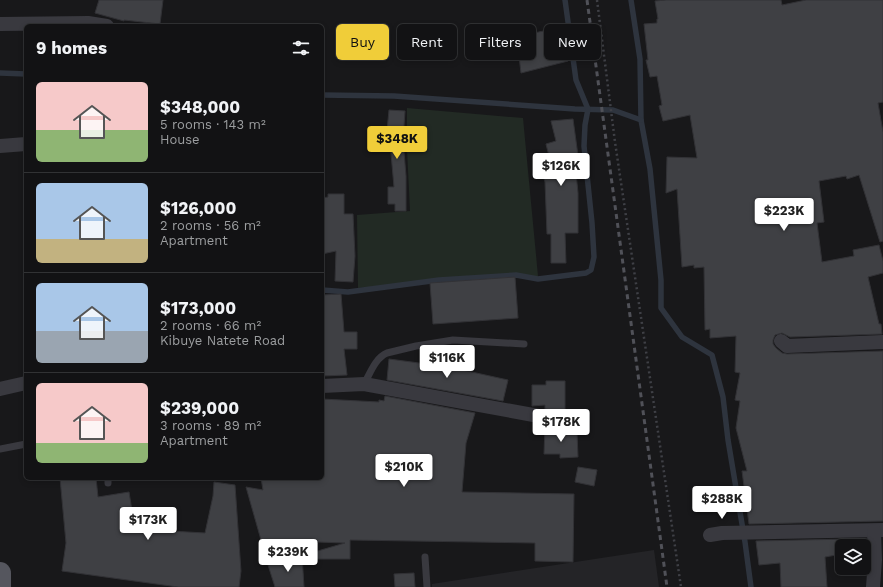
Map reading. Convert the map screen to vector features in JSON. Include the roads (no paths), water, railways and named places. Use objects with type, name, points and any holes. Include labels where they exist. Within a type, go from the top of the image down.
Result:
[{"type":"main road","points":[[0,573],[0,587]]},
{"type":"street","points":[[0,24],[94,24]]},
{"type":"street","points":[[0,146],[24,144]]},
{"type":"street","points":[[781,341],[787,346],[883,342]]},
{"type":"street","points":[[0,389],[24,383]]},
{"type":"street","points":[[324,386],[364,384],[566,421]]},
{"type":"street","points":[[710,535],[722,533],[736,534],[878,530],[873,587]]},
{"type":"lane","points":[[364,384],[378,360],[382,355],[387,353],[416,346],[453,340],[524,344]]},
{"type":"lane","points":[[0,449],[24,444]]},
{"type":"lane","points":[[425,557],[427,587]]},
{"type":"waterway","points":[[324,290],[348,292],[439,280],[516,275],[538,279],[586,273],[591,270],[594,257],[584,146],[585,125],[588,109],[576,80],[565,0]]},
{"type":"waterway","points":[[631,0],[640,59],[641,120],[650,169],[661,280],[661,308],[682,337],[712,355],[723,397],[728,440],[751,587]]},
{"type":"waterway","points":[[0,73],[24,74]]},
{"type":"waterway","points":[[324,95],[394,96],[575,109],[613,110],[641,120]]},
{"type":"railway","points":[[587,0],[667,587]]}]
